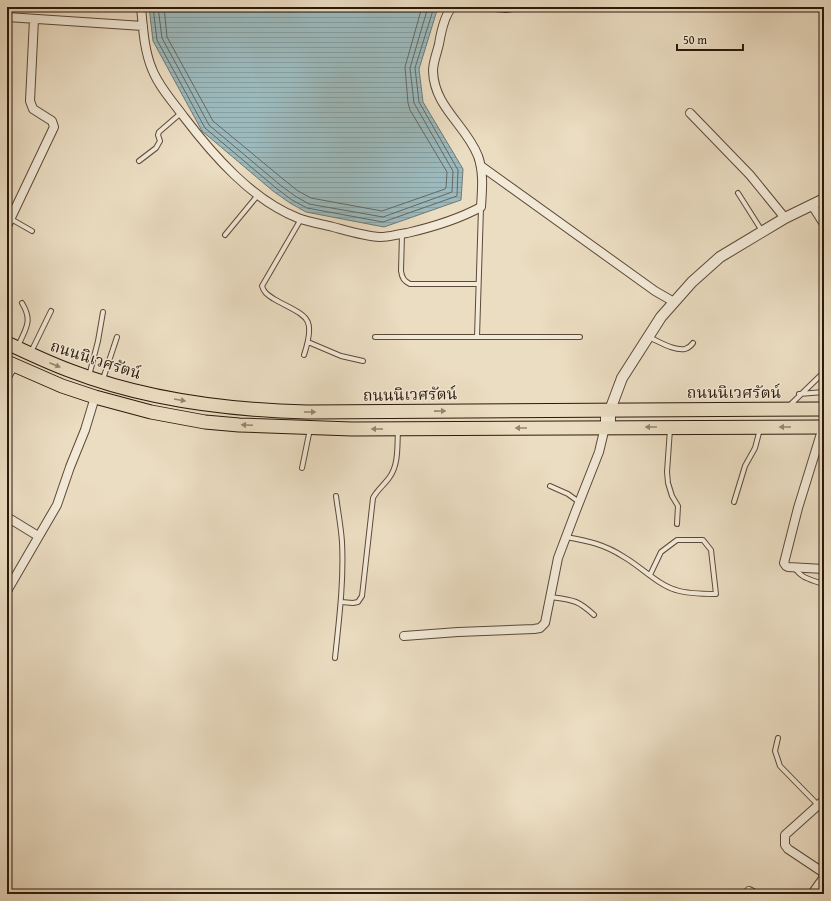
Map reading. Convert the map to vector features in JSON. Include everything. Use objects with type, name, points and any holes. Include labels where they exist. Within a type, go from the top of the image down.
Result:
[{"type":"main road","name":"ถนนนิเวศรัตน์","points":[[12,346],[72,372],[102,382],[198,403],[267,411],[336,412],[824,409]]},
{"type":"main road","points":[[11,364],[62,386],[95,397],[151,412],[194,420],[239,425],[310,428],[398,429],[690,426],[824,427]]},
{"type":"street","points":[[141,7],[151,69],[181,113],[215,156],[243,183],[258,195],[286,213],[301,219],[354,233],[382,237],[402,234],[441,224],[468,214],[481,207],[483,185],[481,166],[469,139],[442,102],[434,76],[434,61],[441,32],[452,7]]},
{"type":"street","points":[[495,7],[513,7]]},
{"type":"street","points":[[7,17],[143,26]]},
{"type":"street","points":[[8,222],[54,127],[52,121],[33,108],[30,100],[34,19]]},
{"type":"street","points":[[690,113],[750,175],[785,218]]},
{"type":"street","points":[[481,166],[674,302]]},
{"type":"street","points":[[404,636],[540,628],[545,623],[558,558],[599,452],[607,427],[608,410],[622,378],[648,336],[661,317],[692,282],[720,257],[785,218],[824,199]]},
{"type":"street","points":[[812,205],[824,224]]},
{"type":"street","points":[[8,588],[57,504],[85,430],[95,397]]},
{"type":"street","points":[[824,427],[798,508],[784,563],[786,566],[824,569]]},
{"type":"street","points":[[7,517],[38,536]]},
{"type":"street","points":[[821,803],[784,835],[785,845],[788,849],[824,874]]},
{"type":"street","points":[[812,894],[824,877]]},
{"type":"lane","points":[[139,161],[156,148],[160,141],[159,132],[181,113]]},
{"type":"lane","points":[[738,193],[762,232]]},
{"type":"lane","points":[[225,235],[258,195]]},
{"type":"lane","points":[[477,337],[481,207]]},
{"type":"lane","points":[[301,219],[262,286],[264,292],[269,296],[299,313],[308,320],[308,342],[304,355]]},
{"type":"lane","points":[[8,222],[32,231]]},
{"type":"lane","points":[[402,234],[401,271],[402,277],[406,282],[410,284],[478,284]]},
{"type":"lane","points":[[12,346],[28,321],[28,314],[22,303]]},
{"type":"lane","points":[[30,354],[51,311]]},
{"type":"lane","points":[[89,377],[98,341],[103,312]]},
{"type":"lane","points":[[648,336],[670,346],[684,349],[688,348],[693,343]]},
{"type":"lane","points":[[102,382],[117,337]]},
{"type":"lane","points":[[375,337],[580,337]]},
{"type":"lane","points":[[308,342],[341,356],[363,361]]},
{"type":"lane","points":[[7,381],[11,364]]},
{"type":"lane","points":[[786,409],[799,394],[824,372]]},
{"type":"lane","points":[[799,394],[824,392]]},
{"type":"lane","points":[[670,427],[667,472],[668,483],[672,496],[678,506],[677,524]]},
{"type":"lane","points":[[734,502],[745,466],[755,448],[761,427]]},
{"type":"lane","points":[[302,468],[310,428]]},
{"type":"lane","points":[[341,602],[358,602],[362,596],[373,498],[375,493],[393,473],[397,456],[398,429]]},
{"type":"lane","points":[[550,486],[568,494],[579,502]]},
{"type":"lane","points":[[335,658],[341,602],[342,542],[336,496]]},
{"type":"lane","points":[[566,537],[595,542],[624,556],[650,576],[675,590],[701,594],[716,594],[711,550],[703,540],[677,540],[661,552],[650,576]]},
{"type":"lane","points":[[794,567],[798,574],[804,578],[820,583]]},
{"type":"lane","points":[[551,597],[573,600],[585,607],[594,615]]},
{"type":"lane","points":[[778,738],[775,751],[780,766],[821,803]]},
{"type":"water","points":[[149,7],[438,7],[419,69],[423,102],[463,169],[461,200],[384,227],[306,212],[290,203],[273,191],[202,131],[153,41]]}]
